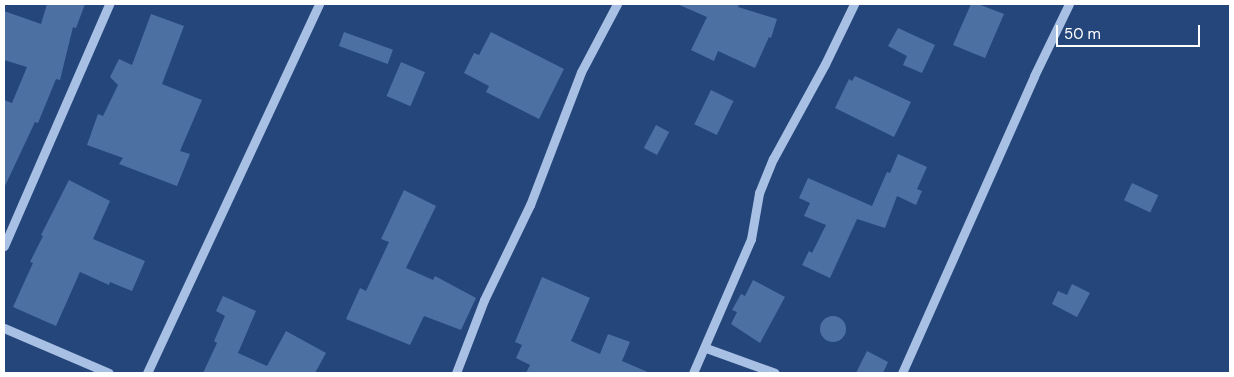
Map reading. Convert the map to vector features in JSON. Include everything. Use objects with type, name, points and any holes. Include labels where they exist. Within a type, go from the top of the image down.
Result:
[{"type":"street","points":[[4,246],[109,4]]},
{"type":"street","points":[[147,373],[319,4]]},
{"type":"street","points":[[456,373],[484,300],[530,205],[581,72],[617,4]]},
{"type":"street","points":[[693,373],[706,348],[751,239],[759,193],[773,159],[825,64],[854,4]]},
{"type":"street","points":[[902,373],[1034,76],[1069,4]]},
{"type":"street","points":[[4,328],[109,373]]},
{"type":"street","points":[[706,348],[775,373]]},
{"type":"building","points":[[47,4],[85,4],[76,28],[73,27],[60,80],[56,79],[38,123],[35,122],[4,188],[4,100],[12,103],[27,67],[4,60],[4,11],[41,24]]},
{"type":"building","points":[[677,4],[739,4],[738,7],[777,19],[771,38],[769,37],[755,68],[718,51],[714,61],[691,50],[707,17]]},
{"type":"building","points":[[971,4],[978,4],[1004,14],[985,58],[953,45]]},
{"type":"building","points":[[151,14],[184,26],[162,84],[202,100],[180,151],[190,154],[177,186],[119,164],[123,158],[87,145],[98,114],[103,116],[118,85],[110,77],[119,59],[132,65]]},
{"type":"building","points":[[898,28],[935,45],[922,73],[903,65],[907,56],[888,46]]},
{"type":"building","points":[[344,32],[393,50],[388,64],[339,46]]},
{"type":"building","points":[[491,32],[564,69],[539,119],[486,92],[489,86],[464,73],[474,53],[479,55]]},
{"type":"building","points":[[401,62],[425,72],[410,106],[387,96]]},
{"type":"building","points":[[855,76],[911,102],[894,137],[835,108],[849,79],[852,81]]},
{"type":"building","points":[[711,90],[733,101],[717,135],[694,124]]},
{"type":"building","points":[[656,125],[669,132],[657,155],[644,148]]},
{"type":"building","points":[[898,154],[927,167],[917,189],[922,191],[916,205],[897,196],[885,228],[857,219],[830,278],[802,265],[809,251],[812,253],[826,225],[804,216],[810,203],[799,198],[808,178],[872,206],[887,172],[890,173]]},
{"type":"building","points":[[69,180],[110,201],[93,239],[145,261],[132,291],[110,282],[109,285],[80,272],[56,326],[13,307],[33,263],[30,262],[43,236],[41,235]]},
{"type":"building","points":[[1132,183],[1158,195],[1150,212],[1124,200]]},
{"type":"building","points":[[404,190],[436,206],[406,268],[433,280],[435,276],[476,298],[461,330],[424,316],[410,345],[346,319],[360,288],[366,291],[389,242],[381,239]]},
{"type":"building","points":[[542,277],[590,298],[571,341],[600,354],[608,334],[630,342],[622,361],[650,373],[526,373],[530,365],[516,358],[522,345],[515,342]]},
{"type":"building","points":[[753,280],[785,297],[760,343],[731,324],[737,312],[732,310],[741,294],[745,296]]},
{"type":"building","points":[[1072,284],[1090,293],[1077,317],[1052,304],[1058,291],[1067,295]]},
{"type":"building","points":[[223,296],[256,311],[238,353],[267,366],[286,331],[326,353],[315,373],[203,373],[217,343],[214,341],[225,316],[216,311]]},
{"type":"building","points":[[833,316],[842,320],[846,329],[842,338],[833,342],[824,338],[820,329],[824,320]]},
{"type":"building","points":[[867,351],[888,362],[883,373],[856,373]]}]
